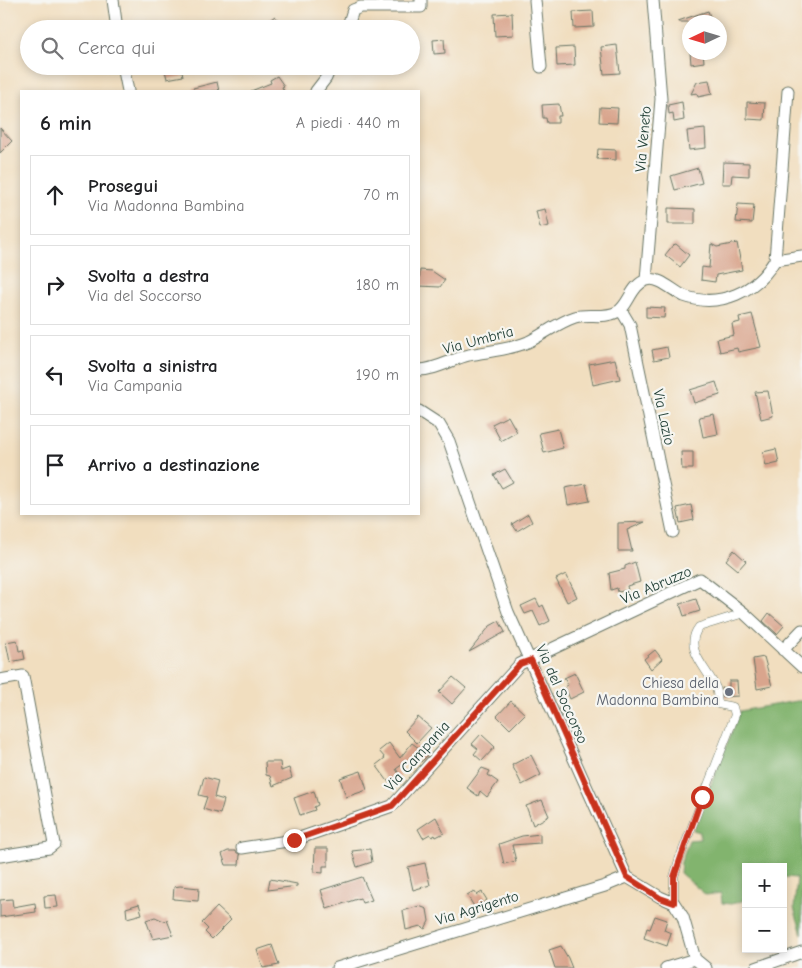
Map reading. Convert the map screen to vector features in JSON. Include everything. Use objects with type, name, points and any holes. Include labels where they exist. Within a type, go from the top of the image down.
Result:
[{"type":"street","points":[[114,0],[116,20]]},
{"type":"street","points":[[350,20],[353,10],[361,7],[421,7],[421,0]]},
{"type":"street","points":[[535,0],[541,68]]},
{"type":"street","name":"Via Veneto","points":[[646,280],[661,100],[653,0]]},
{"type":"street","points":[[125,75],[128,90]]},
{"type":"street","points":[[317,90],[327,75]]},
{"type":"street","points":[[621,310],[639,284],[646,280],[658,281],[693,298],[725,298],[751,288],[761,280],[775,260],[788,92]]},
{"type":"street","points":[[775,260],[802,256]]},
{"type":"street","name":"Via Umbria","points":[[420,370],[430,369],[469,355],[513,347],[577,316],[612,314],[621,310]]},
{"type":"street","name":"Via Lazio","points":[[621,310],[630,325],[672,532]]},
{"type":"street","name":"Via del Soccorso","points":[[420,412],[438,424],[448,441],[508,612],[627,877]]},
{"type":"street","name":"Via Abruzzo","points":[[531,660],[700,579],[744,613],[802,667]]},
{"type":"street","points":[[706,968],[695,959],[683,917],[674,903],[674,877],[735,715],[734,708],[718,704],[716,688],[696,655],[696,632],[699,627],[744,613]]},
{"type":"street","points":[[783,650],[802,630]]},
{"type":"street","name":"Via Campania","points":[[242,848],[294,840],[392,806],[520,664],[531,660]]},
{"type":"street","points":[[0,680],[23,676],[54,844],[49,848],[0,856]]},
{"type":"street","points":[[627,877],[660,898],[674,903]]},
{"type":"street","name":"Via Agrigento","points":[[337,968],[605,886],[627,877]]},
{"type":"street","points":[[756,968],[802,952]]},
{"type":"street","points":[[666,968],[695,959]]},
{"type":"green space","points":[[802,701],[802,934],[794,908],[797,878],[787,877],[787,863],[742,863],[742,901],[731,904],[722,903],[721,893],[706,895],[680,873],[681,862],[689,840],[700,839],[700,832],[693,830],[740,711]]},
{"type":"building","points":[[593,11],[594,27],[574,28],[573,12]]},
{"type":"building","points":[[708,11],[709,15],[696,15]]},
{"type":"building","points":[[512,13],[513,35],[495,36],[494,14]]},
{"type":"building","points":[[275,16],[278,20],[270,20]]},
{"type":"building","points":[[444,39],[445,53],[434,54],[433,40]]},
{"type":"building","points":[[617,45],[620,73],[604,74],[601,47]]},
{"type":"building","points":[[574,47],[575,65],[557,66],[556,48]]},
{"type":"building","points":[[691,60],[704,60],[704,62],[691,64]]},
{"type":"building","points":[[166,75],[183,75],[183,76],[167,79]]},
{"type":"building","points":[[277,76],[284,86],[282,87],[284,90],[254,90],[271,83],[270,80]]},
{"type":"building","points":[[709,80],[712,94],[698,97],[697,93],[691,94],[697,82]]},
{"type":"building","points":[[217,82],[219,90],[193,90],[193,88]]},
{"type":"building","points":[[682,102],[684,120],[674,122],[673,113],[669,114],[668,105]]},
{"type":"building","points":[[747,102],[765,103],[764,120],[747,119]]},
{"type":"building","points":[[559,104],[561,116],[558,116],[558,123],[547,123],[546,118],[543,118],[542,105]]},
{"type":"building","points":[[600,107],[618,108],[617,123],[599,122]]},
{"type":"building","points":[[0,128],[12,141],[0,153]]},
{"type":"building","points":[[705,129],[706,148],[689,150],[687,131]]},
{"type":"building","points":[[598,149],[616,150],[616,160],[597,159]]},
{"type":"building","points":[[723,162],[749,163],[749,176],[732,175],[731,184],[722,184]]},
{"type":"building","points":[[698,168],[702,183],[675,190],[671,176]]},
{"type":"building","points":[[738,204],[754,205],[752,223],[736,222]]},
{"type":"building","points":[[668,208],[695,209],[695,224],[668,224]]},
{"type":"building","points":[[545,209],[549,226],[540,228],[536,211]]},
{"type":"building","points":[[737,243],[742,270],[716,275],[715,282],[701,280],[702,267],[709,268],[711,244],[717,247]]},
{"type":"building","points":[[676,244],[689,255],[680,267],[665,255]]},
{"type":"building","points":[[420,270],[432,271],[445,280],[440,287],[420,286]]},
{"type":"building","points":[[646,307],[665,308],[664,318],[646,317]]},
{"type":"building","points":[[752,314],[761,347],[738,352],[737,348],[720,352],[717,339],[734,335],[732,324],[740,322],[739,317]]},
{"type":"building","points":[[667,347],[669,357],[654,360],[652,350]]},
{"type":"building","points":[[615,359],[620,379],[593,385],[589,364]]},
{"type":"building","points":[[716,382],[720,395],[694,403],[690,390]]},
{"type":"building","points":[[768,391],[773,416],[761,419],[755,392]]},
{"type":"building","points":[[714,414],[718,434],[703,437],[699,417]]},
{"type":"building","points":[[508,416],[517,432],[501,441],[492,424]]},
{"type":"building","points":[[558,429],[563,448],[544,453],[539,433]]},
{"type":"building","points":[[776,449],[779,463],[766,466],[763,452]]},
{"type":"building","points":[[681,452],[693,452],[693,469],[682,469]]},
{"type":"building","points":[[505,469],[513,482],[502,488],[494,475]]},
{"type":"building","points":[[586,484],[590,501],[568,505],[565,488]]},
{"type":"building","points":[[691,505],[694,520],[680,523],[677,508]]},
{"type":"building","points":[[528,514],[532,522],[517,531],[512,524]]},
{"type":"building","points":[[645,522],[627,530],[632,551],[618,551],[618,523]]},
{"type":"building","points":[[734,550],[746,561],[738,570],[726,560]]},
{"type":"building","points":[[635,562],[640,582],[627,586],[628,590],[618,592],[617,588],[611,590],[609,573],[625,569],[625,566]]},
{"type":"building","points":[[566,574],[577,597],[567,602],[556,579]]},
{"type":"building","points":[[536,599],[540,607],[543,605],[550,621],[540,626],[533,611],[525,614],[521,606]]},
{"type":"building","points":[[696,599],[700,611],[684,616],[680,604]]},
{"type":"building","points":[[769,613],[784,626],[777,634],[763,621]]},
{"type":"building","points":[[499,621],[505,632],[469,652],[490,626]]},
{"type":"building","points":[[17,640],[19,651],[23,650],[25,659],[10,662],[6,642]]},
{"type":"building","points":[[655,650],[662,659],[651,669],[644,659]]},
{"type":"building","points":[[764,657],[772,686],[757,689],[753,659]]},
{"type":"building","points":[[575,673],[584,692],[570,699],[565,687],[568,685],[564,678]]},
{"type":"building","points":[[453,677],[466,688],[452,704],[439,692]]},
{"type":"building","name":"Chiesa della Madonna Bambina","points":[[729,681],[737,681],[738,696],[723,697],[722,688],[729,687]]},
{"type":"building","points":[[511,701],[525,714],[510,729],[497,716]]},
{"type":"building","points":[[418,717],[431,728],[417,743],[405,731]]},
{"type":"building","points":[[481,734],[495,747],[482,761],[474,754],[478,749],[472,744]]},
{"type":"building","points":[[389,743],[400,758],[412,743],[428,755],[421,762],[414,756],[396,769],[401,777],[390,784],[376,765],[385,758],[379,751]]},
{"type":"building","points":[[531,755],[541,775],[522,785],[512,765]]},
{"type":"building","points":[[265,762],[280,762],[281,771],[289,768],[292,778],[273,786],[270,776],[266,775]]},
{"type":"building","points":[[482,768],[490,771],[488,775],[498,782],[487,797],[480,791],[478,796],[467,788]]},
{"type":"building","points":[[361,771],[367,790],[346,797],[340,778]]},
{"type":"building","points":[[204,777],[218,781],[214,797],[224,800],[220,814],[203,809],[207,797],[199,795]]},
{"type":"building","points":[[314,791],[318,805],[314,807],[315,810],[300,815],[294,798]]},
{"type":"building","points":[[542,800],[549,816],[533,825],[526,806]]},
{"type":"building","points":[[436,817],[444,833],[436,837],[435,835],[432,837],[430,834],[423,838],[418,829]]},
{"type":"building","points":[[540,834],[540,843],[512,845],[516,861],[504,864],[499,844],[522,836]]},
{"type":"building","points":[[315,848],[328,848],[328,866],[323,866],[323,873],[314,872]]},
{"type":"building","points":[[370,849],[372,862],[357,867],[352,851]]},
{"type":"building","points":[[228,851],[235,851],[240,855],[239,865],[226,865],[222,854]]},
{"type":"building","points":[[425,863],[430,885],[413,890],[408,867]]},
{"type":"building","points":[[362,877],[372,900],[362,903],[360,898],[327,909],[321,890]]},
{"type":"building","points":[[270,879],[297,884],[297,886],[268,890]]},
{"type":"building","points":[[174,887],[199,888],[198,901],[173,899]]},
{"type":"building","points":[[474,891],[477,895],[482,892],[487,900],[475,908],[467,895]]},
{"type":"building","points":[[56,895],[58,907],[45,908],[44,896]]},
{"type":"building","points":[[12,899],[13,907],[35,903],[36,912],[0,917],[0,900]]},
{"type":"building","points":[[139,904],[142,914],[127,918],[126,908]]},
{"type":"building","points":[[419,906],[427,909],[429,921],[425,929],[420,926],[406,930],[403,911]]},
{"type":"building","points":[[217,907],[231,920],[212,939],[205,932],[208,929],[202,923]]},
{"type":"building","points":[[655,916],[667,920],[664,930],[671,933],[667,946],[644,938],[647,928],[650,929]]},
{"type":"building","points":[[155,917],[164,921],[167,920],[173,935],[153,939],[146,920]]},
{"type":"building","points":[[272,945],[279,965],[263,968],[257,950]]},
{"type":"building","points":[[561,946],[572,968],[555,968],[549,950]]},
{"type":"place","name":"Chiesa della Madonna Bambina","points":[[729,692]]},
{"type":"route","points":[[294,840],[392,806],[520,664],[531,660],[627,877],[660,898],[674,903],[674,877],[702,797]]}]
